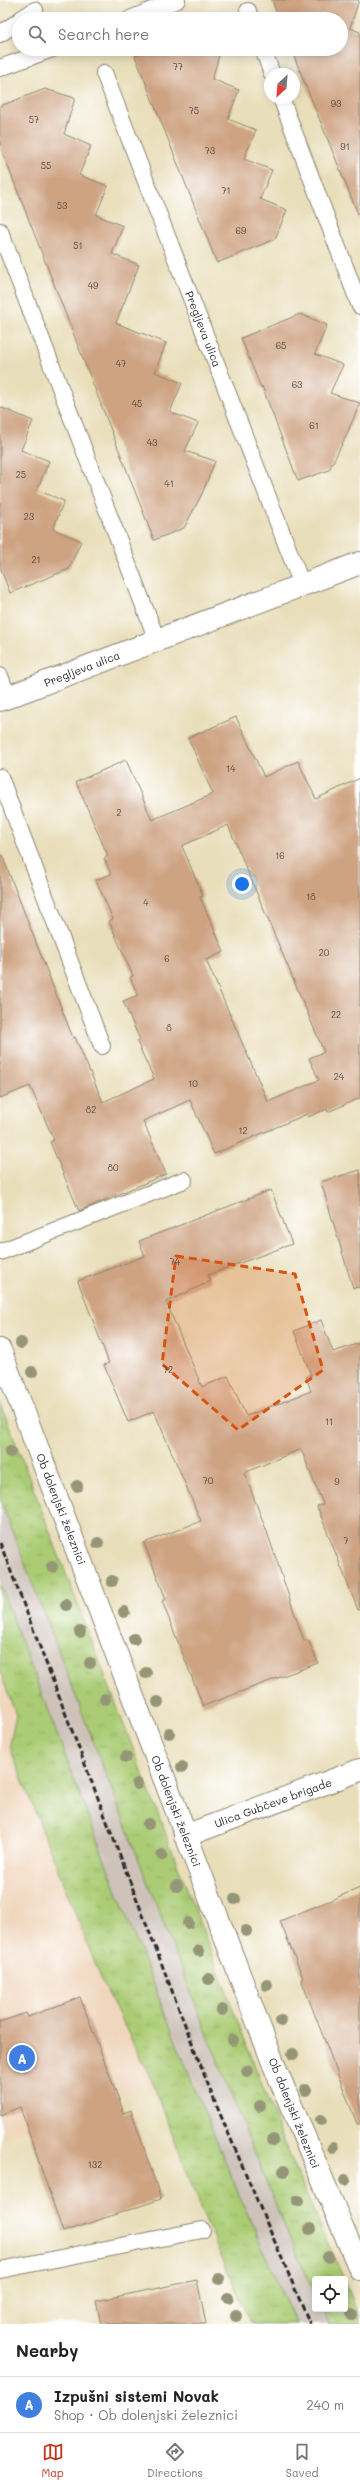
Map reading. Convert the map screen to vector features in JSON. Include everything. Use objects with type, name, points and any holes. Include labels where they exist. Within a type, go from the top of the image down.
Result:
[{"type":"street","name":"Pregljeva ulica","points":[[4,698],[360,563]]},
{"type":"street","name":"Ob dolenjski železnici","points":[[0,1350],[185,1836],[308,2149],[360,2269]]},
{"type":"street","name":"Ulica Gubčeve brigade","points":[[185,1836],[360,1770]]},
{"type":"lane","points":[[147,12],[177,0]]},
{"type":"lane","points":[[0,34],[12,26]]},
{"type":"lane","points":[[0,68],[33,56]]},
{"type":"lane","points":[[266,56],[270,68]]},
{"type":"lane","name":"Pregljeva ulica","points":[[104,73],[302,585]]},
{"type":"lane","points":[[283,104],[360,306]]},
{"type":"lane","points":[[0,231],[157,640]]},
{"type":"lane","name":"Pregljeva ulica","points":[[0,676],[4,698]]},
{"type":"lane","points":[[0,777],[102,1046]]},
{"type":"lane","points":[[0,1252],[184,1180]]},
{"type":"lane","points":[[0,2270],[202,2230]]},
{"type":"highlighted area","points":[[176,1256],[295,1274],[323,1370],[238,1430],[162,1364]]},
{"type":"shaded area","points":[[0,1499],[165,1928],[279,2214],[312,2287],[312,2312],[323,2312],[329,2324],[296,2324],[237,2193],[122,1906],[0,1585]]},
{"type":"shaded area","points":[[0,1672],[16,1715],[10,1744],[13,1756],[102,1981],[154,2085],[91,2105],[0,2139]]},
{"type":"green space","points":[[0,1402],[292,2163],[343,2276],[312,2276],[312,2287],[279,2214],[165,1928],[0,1499]]},
{"type":"green space","points":[[0,1585],[142,1957],[217,2141],[296,2324],[251,2324],[203,2215],[154,2085],[102,1981],[13,1756],[10,1744],[16,1715],[0,1672]]},
{"type":"green space","points":[[348,2289],[360,2316],[360,2324],[329,2324],[323,2312],[348,2312]]},
{"type":"building","points":[[272,0],[359,0],[350,28],[360,32],[360,219],[294,56],[348,56],[348,12],[276,12]]},
{"type":"building","points":[[135,56],[219,56],[212,79],[239,90],[228,119],[256,130],[244,159],[272,170],[260,199],[287,210],[275,239],[217,263]]},
{"type":"building","points":[[45,89],[75,98],[64,134],[91,146],[79,175],[108,186],[96,215],[123,226],[112,254],[139,265],[116,323],[166,343],[155,372],[182,383],[170,412],[198,423],[185,451],[215,461],[202,494],[184,528],[154,540],[0,146],[0,106]]},
{"type":"building","points":[[300,314],[327,325],[315,354],[343,365],[330,393],[360,403],[329,470],[298,481],[262,386],[261,388],[241,338]]},
{"type":"building","points":[[0,407],[33,421],[21,450],[49,461],[37,490],[64,501],[53,529],[81,541],[69,569],[10,593],[0,567]]},
{"type":"building","points":[[236,717],[264,777],[298,761],[316,799],[360,778],[360,1098],[328,1112],[327,1109],[308,1117],[307,1114],[214,1154],[190,1100],[143,1121],[166,1174],[79,1211],[50,1142],[54,1140],[30,1086],[0,1098],[0,855],[2,855],[73,1038],[75,1037],[103,1102],[154,1079],[137,1042],[140,1040],[123,1001],[138,995],[130,977],[133,976],[109,921],[113,919],[96,880],[111,874],[104,858],[108,856],[76,782],[126,760],[152,820],[213,794],[188,738]],"holes":[[[228,825],[324,1052],[309,1058],[319,1080],[268,1102],[206,960],[224,952],[200,897],[203,896],[182,846]]]},
{"type":"building","points":[[360,1170],[360,1287],[353,1288],[321,1182]]},
{"type":"building","points":[[271,1190],[292,1244],[208,1275],[211,1281],[166,1302],[202,1387],[228,1376],[246,1416],[311,1391],[306,1377],[311,1375],[294,1331],[321,1320],[333,1352],[360,1343],[360,1609],[358,1610],[317,1506],[323,1504],[301,1449],[244,1473],[266,1529],[304,1641],[308,1640],[318,1663],[203,1706],[162,1601],[166,1599],[144,1543],[201,1521],[154,1411],[128,1422],[104,1365],[109,1363],[78,1281],[145,1256],[139,1241]]},
{"type":"building","points":[[360,1888],[360,2124],[357,2124],[301,1979],[303,1978],[280,1921]]},
{"type":"building","points":[[80,1997],[124,2113],[131,2110],[161,2199],[63,2232],[20,2107],[0,2115],[0,2022],[26,2013],[28,2017]]},
{"type":"building","points":[[197,2280],[206,2324],[101,2324],[96,2301]]},
{"type":"railway","points":[[0,1543],[212,2095],[310,2324]]},
{"type":"place","name":"Izpušni sistemi Novak","points":[[22,2058]]}]
